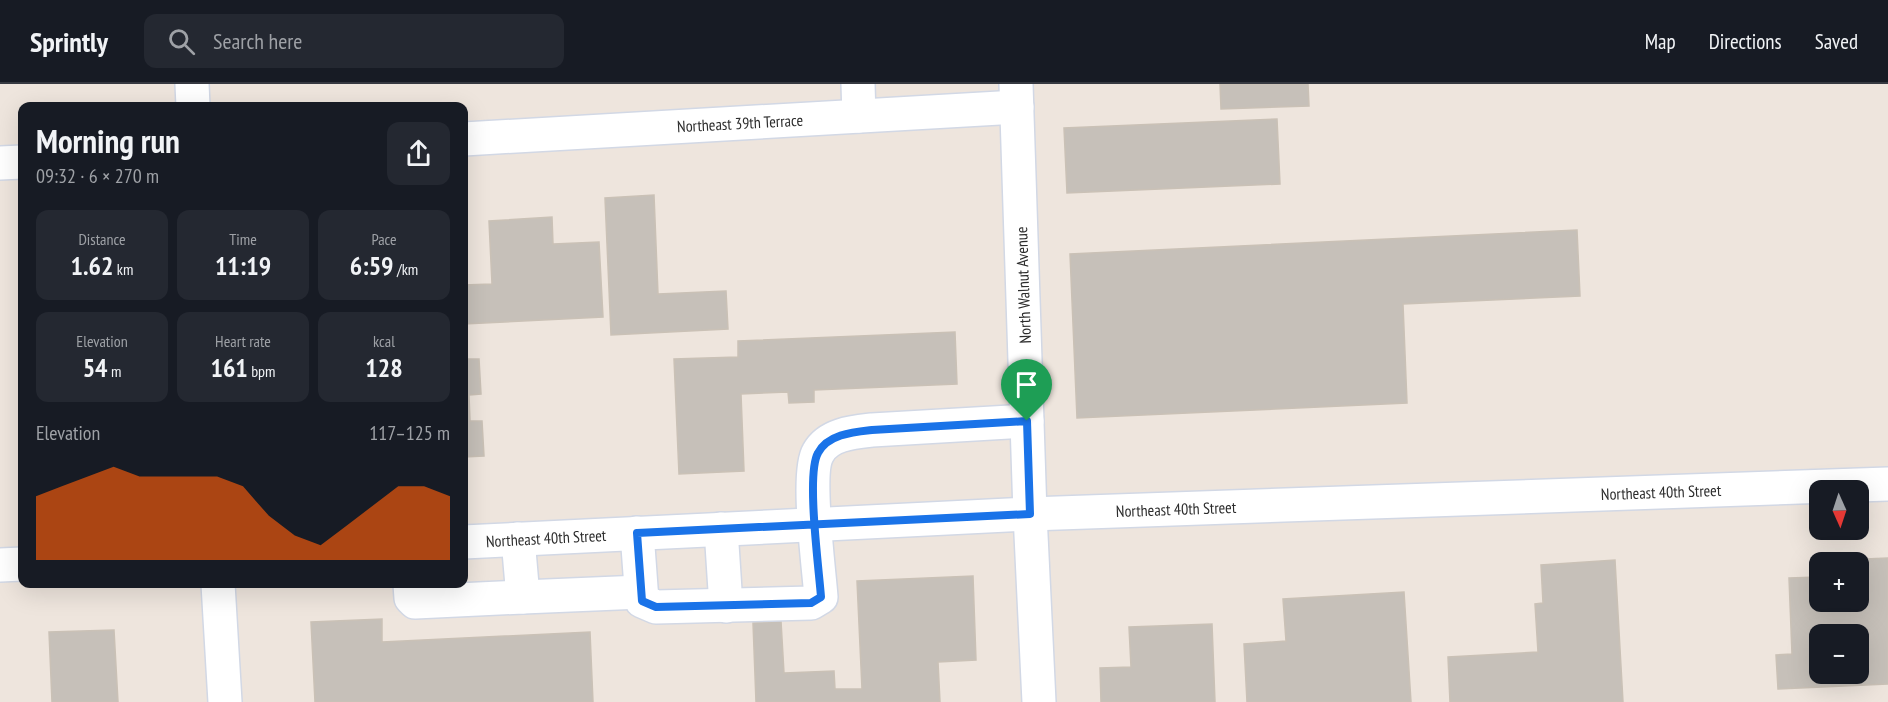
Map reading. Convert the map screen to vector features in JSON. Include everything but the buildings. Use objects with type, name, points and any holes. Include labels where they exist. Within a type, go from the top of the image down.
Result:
[{"type":"street","points":[[192,84],[193,102]]},
{"type":"street","name":"Northeast 39th Terrace","points":[[468,139],[858,100],[1016,95]]},
{"type":"street","name":"North Walnut Avenue","points":[[1016,95],[1030,514],[1039,702]]},
{"type":"street","points":[[0,163],[18,162]]},
{"type":"street","points":[[637,533],[642,601],[656,607],[811,603],[821,597],[815,525],[814,472],[818,453],[829,441],[848,433],[872,430],[1027,421]]},
{"type":"street","name":"Northeast 40th Street","points":[[468,542],[1030,514],[1888,484]]},
{"type":"street","points":[[721,529],[726,606]]},
{"type":"street","points":[[518,539],[523,597]]},
{"type":"street","points":[[0,565],[18,564]]},
{"type":"street","points":[[218,588],[225,702]]},
{"type":"street","points":[[410,588],[411,598],[415,602],[641,592]]},
{"type":"route","points":[[1027,421],[872,430],[848,433],[829,441],[818,453],[814,472],[813,494],[815,525],[821,597],[811,603],[656,607],[642,601],[637,533],[815,525],[1030,514],[1027,421]]}]
